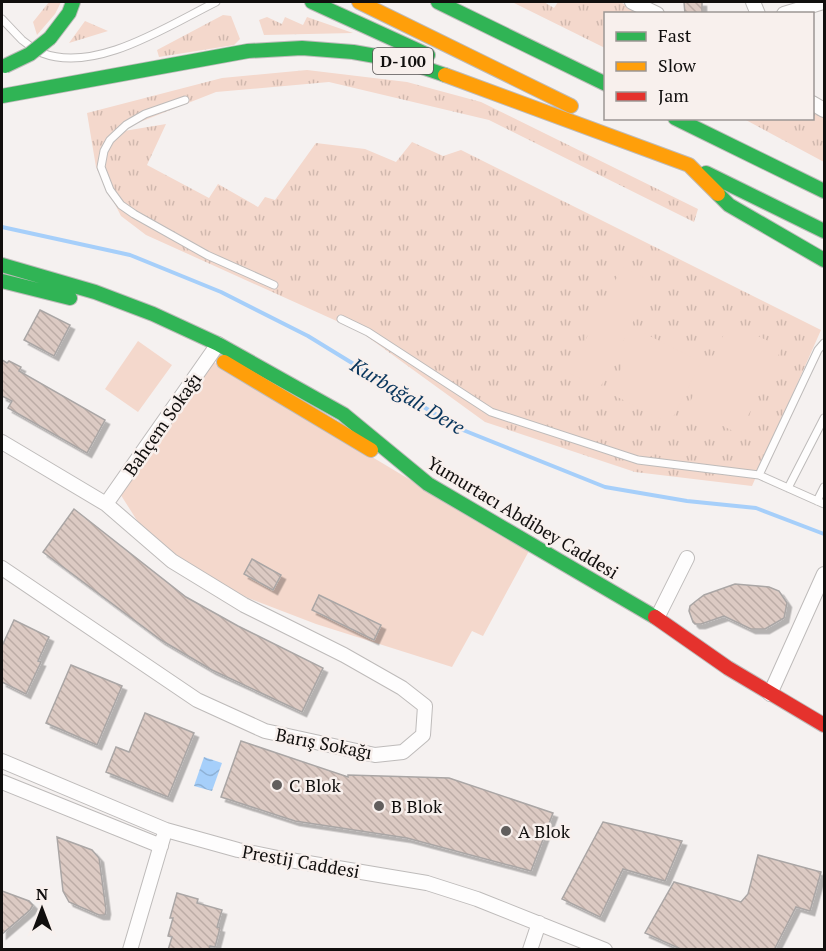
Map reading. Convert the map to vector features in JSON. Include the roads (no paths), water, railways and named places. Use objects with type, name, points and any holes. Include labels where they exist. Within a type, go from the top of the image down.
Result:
[{"type":"main road","points":[[3,67],[30,54],[50,38],[69,13],[74,2]]},
{"type":"main road","points":[[312,2],[601,133],[689,165],[729,205],[825,260]]},
{"type":"main road","points":[[358,2],[825,231]]},
{"type":"main road","points":[[438,2],[604,83]]},
{"type":"main road","points":[[447,2],[465,15]]},
{"type":"main road","name":"D-100","points":[[2,96],[248,51],[302,48],[353,52],[414,65],[601,133]]},
{"type":"main road","points":[[44,102],[195,62]]},
{"type":"main road","points":[[679,120],[825,191]]},
{"type":"main road","name":"Yumurtacı Abdibey Caddesi","points":[[2,265],[95,292],[153,314],[215,350],[343,414],[428,484],[657,618],[728,668],[825,724]]},
{"type":"main road","points":[[2,281],[56,293],[129,315],[215,350]]},
{"type":"street","points":[[636,2],[654,12]]},
{"type":"street","points":[[790,12],[822,2]]},
{"type":"street","name":"Bahçem Sokağı","points":[[106,504],[215,350]]},
{"type":"street","points":[[2,442],[106,504]]},
{"type":"street","name":"Barış Sokağı","points":[[2,568],[197,700],[265,731],[375,755],[403,752],[423,735],[425,706],[402,688],[344,655],[244,605],[172,561],[106,504]]},
{"type":"street","points":[[657,618],[687,558]]},
{"type":"street","points":[[770,694],[825,574]]},
{"type":"street","name":"Prestij Caddesi","points":[[2,761],[166,830],[248,852],[427,883],[477,899],[605,950]]},
{"type":"street","points":[[2,782],[161,846]]},
{"type":"street","points":[[130,950],[166,830]]},
{"type":"street","points":[[530,950],[539,923]]},
{"type":"lane","points":[[2,19],[22,40],[38,51],[64,58],[86,57],[111,51],[141,39],[216,2]]},
{"type":"lane","points":[[2,27],[11,29]]},
{"type":"lane","points":[[185,100],[146,114],[126,125],[110,140],[100,167],[110,190],[121,206],[134,214],[207,255],[274,285]]},
{"type":"lane","points":[[341,319],[368,332],[491,412],[638,460],[759,475],[821,502],[825,487]]},
{"type":"lane","points":[[759,475],[818,350],[825,343]]},
{"type":"lane","points":[[788,488],[825,418]]},
{"type":"water","points":[[204,757],[222,763],[212,791],[194,786]]},
{"type":"waterway","name":"Kurbağalı Dere","points":[[2,227],[130,255],[221,292],[308,336],[458,428],[605,487],[687,501],[756,508],[824,534]]},
{"type":"place","name":"C Blok","points":[[277,785]]},
{"type":"place","name":"B Blok","points":[[379,806]]},
{"type":"place","name":"A Blok","points":[[506,831]]}]
